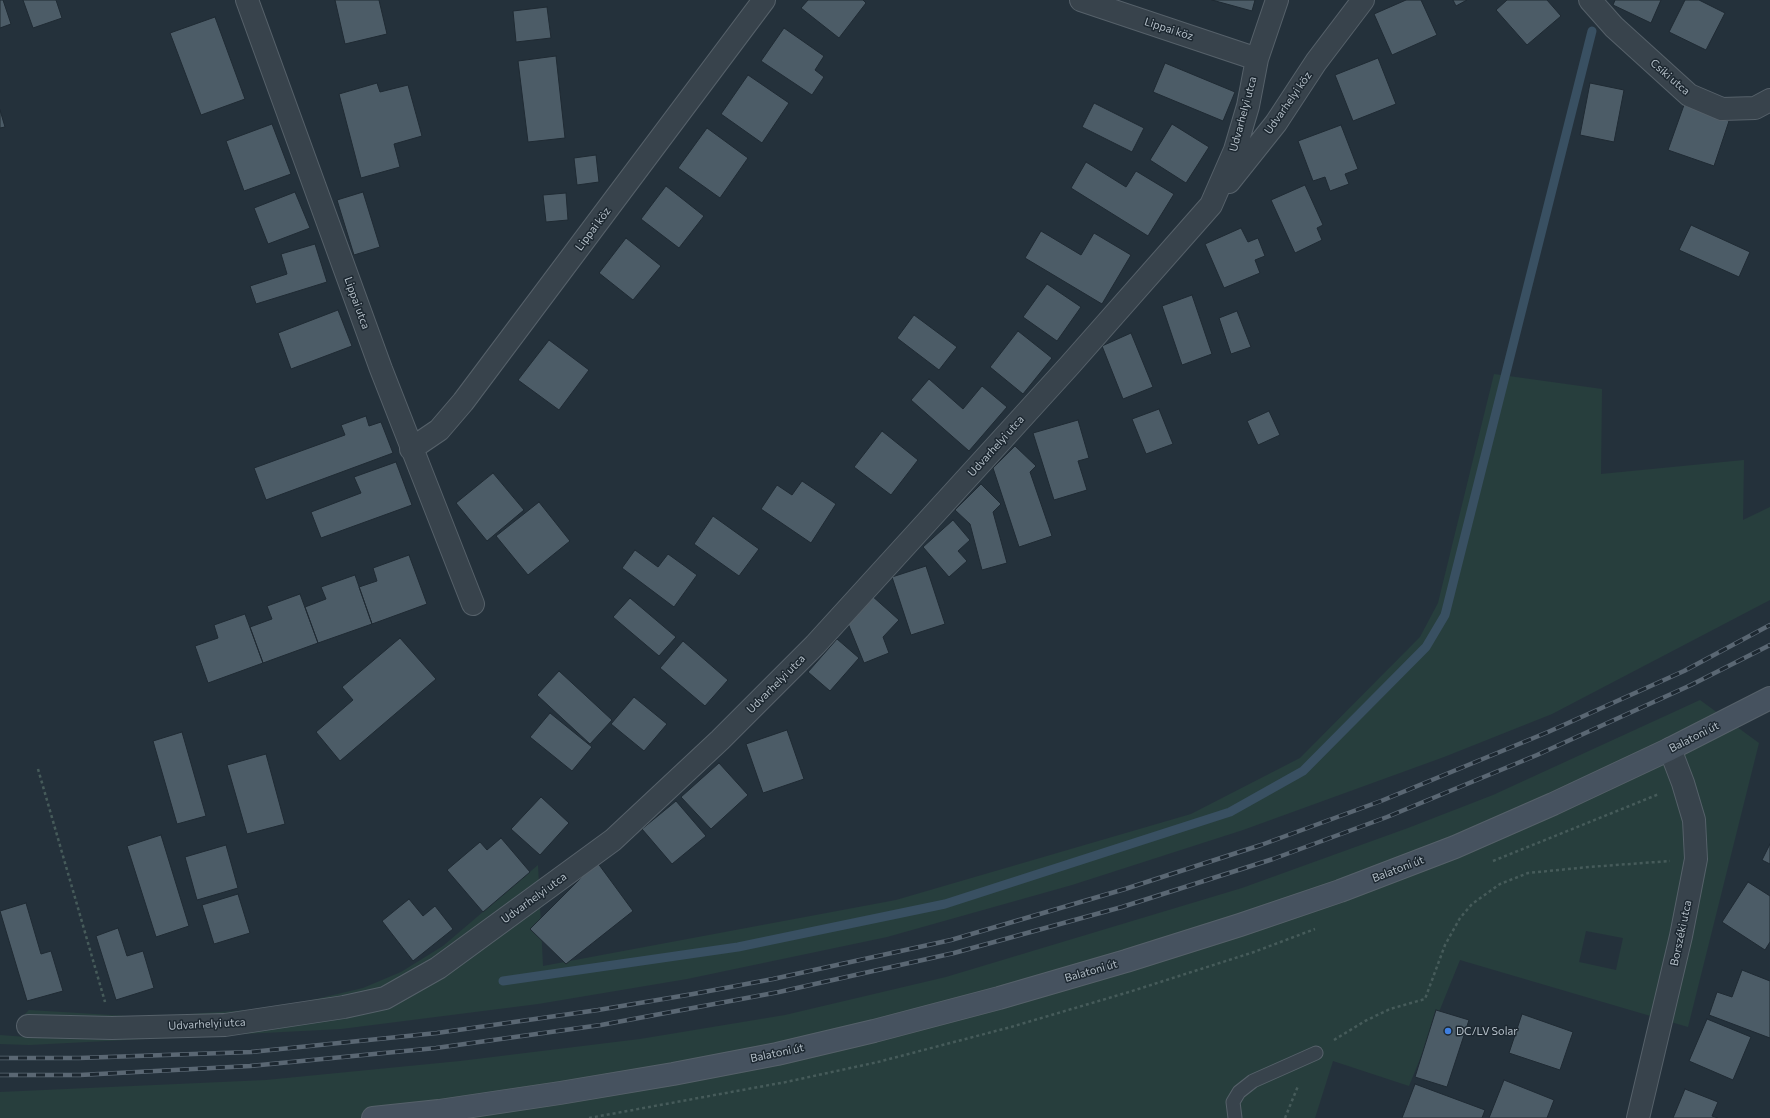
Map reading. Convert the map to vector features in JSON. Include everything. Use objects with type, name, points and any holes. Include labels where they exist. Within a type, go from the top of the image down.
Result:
[{"type":"main road","name":"Balatoni út","points":[[373,1118],[544,1095],[673,1074],[777,1054],[874,1031],[999,998],[1126,961],[1340,891],[1455,847],[1670,750],[1770,698]]},
{"type":"street","name":"Lippai utca","points":[[247,0],[411,449],[473,604]]},
{"type":"street","name":"Lippai köz","points":[[411,449],[439,430],[463,402],[764,0]]},
{"type":"street","name":"Lippai köz","points":[[1081,0],[1257,59]]},
{"type":"street","name":"Udvarhelyi utca","points":[[28,1026],[112,1028],[226,1025],[344,1007],[385,998],[438,968],[613,840],[720,740],[815,645],[1069,366],[1210,204],[1235,150],[1248,106],[1257,59],[1277,0]]},
{"type":"street","name":"Udvarhelyi köz","points":[[1210,204],[1276,123],[1316,62],[1363,0]]},
{"type":"street","name":"Csiki utca","points":[[1590,0],[1614,27],[1689,95],[1722,109],[1755,108],[1770,100]]},
{"type":"street","name":"Borszéki utca","points":[[1638,1118],[1681,936],[1696,859],[1694,820],[1683,783],[1670,750]]},
{"type":"lane","points":[[1235,1118],[1233,1102],[1239,1092],[1253,1081],[1316,1053]]},
{"type":"path","points":[[38,769],[112,1028]]},
{"type":"path","points":[[1285,1118],[1296,1089],[1316,1053],[1365,1021],[1390,1009],[1425,999],[1445,945],[1460,918],[1472,904],[1500,884],[1528,873],[1590,866],[1696,859]]},
{"type":"green space","points":[[1494,374],[1602,389],[1601,474],[1744,460],[1743,520],[1770,507],[1770,600],[1552,714],[1444,757],[1243,830],[1072,885],[887,937],[687,979],[538,1004],[341,1029],[29,1045],[0,1044],[0,1035],[26,1037],[23,1016],[29,1010],[144,1017],[278,1008],[363,988],[401,972],[443,946],[538,865],[543,966],[896,900],[1191,814],[1300,758],[1420,637],[1438,603]]},
{"type":"green space","points":[[1700,700],[1759,743],[1688,1027],[1460,960],[1409,1086],[1333,1061],[1315,1118],[0,1118],[0,1092],[266,1080],[460,1061],[640,1039],[785,1015],[946,977],[1242,888],[1408,828],[1493,795]],"holes":[[[1586,931],[1623,938],[1616,970],[1579,962]]]},
{"type":"building","points":[[0,0],[3,0],[11,24],[0,28]]},
{"type":"building","points":[[23,0],[56,0],[62,18],[33,28]]},
{"type":"building","points":[[335,0],[379,0],[387,34],[345,44]]},
{"type":"building","points":[[808,0],[863,0],[866,3],[839,38],[801,8]]},
{"type":"building","points":[[1212,0],[1255,0],[1252,11]]},
{"type":"building","points":[[1406,0],[1421,0],[1437,35],[1392,55],[1374,14]]},
{"type":"building","points":[[1453,0],[1467,0],[1456,6]]},
{"type":"building","points":[[1507,0],[1547,0],[1561,16],[1527,45],[1496,10]]},
{"type":"building","points":[[1615,0],[1661,0],[1651,23],[1613,5]]},
{"type":"building","points":[[1685,0],[1699,0],[1725,13],[1706,50],[1669,32]]},
{"type":"building","points":[[547,7],[551,38],[516,42],[513,11]]},
{"type":"building","points":[[215,17],[245,99],[201,115],[170,33]]},
{"type":"building","points":[[784,28],[824,56],[815,70],[824,77],[812,95],[761,61]]},
{"type":"building","points":[[556,56],[565,138],[528,142],[518,61]]},
{"type":"building","points":[[1378,58],[1396,104],[1353,121],[1335,75]]},
{"type":"building","points":[[1165,63],[1235,92],[1223,121],[1153,92]]},
{"type":"building","points":[[748,75],[789,103],[762,143],[721,114]]},
{"type":"building","points":[[377,83],[380,92],[408,85],[422,136],[394,144],[400,167],[361,178],[339,94]]},
{"type":"building","points":[[1590,83],[1624,90],[1614,142],[1580,135]]},
{"type":"building","points":[[1094,103],[1144,128],[1132,152],[1082,127]]},
{"type":"building","points":[[1684,105],[1729,121],[1714,166],[1668,150]]},
{"type":"building","points":[[0,110],[5,127],[0,128]]},
{"type":"building","points":[[272,124],[291,174],[244,191],[226,141]]},
{"type":"building","points":[[1172,124],[1209,147],[1186,183],[1150,160]]},
{"type":"building","points":[[1341,125],[1358,169],[1345,174],[1349,184],[1330,191],[1325,177],[1313,181],[1298,141]]},
{"type":"building","points":[[707,128],[748,158],[720,198],[678,168]]},
{"type":"building","points":[[596,155],[599,182],[577,185],[574,158]]},
{"type":"building","points":[[1086,162],[1126,187],[1136,171],[1174,194],[1148,236],[1071,188]]},
{"type":"building","points":[[1305,185],[1323,225],[1317,228],[1322,240],[1295,253],[1271,200]]},
{"type":"building","points":[[666,186],[704,216],[679,248],[641,219]]},
{"type":"building","points":[[295,192],[310,228],[268,244],[254,208]]},
{"type":"building","points":[[363,192],[380,247],[354,255],[337,200]]},
{"type":"building","points":[[566,193],[568,220],[546,222],[543,195]]},
{"type":"building","points":[[1691,225],[1750,252],[1739,277],[1679,250]]},
{"type":"building","points":[[1241,228],[1248,242],[1258,238],[1265,256],[1255,260],[1260,273],[1224,288],[1205,244]]},
{"type":"building","points":[[1041,231],[1081,255],[1094,233],[1131,255],[1102,304],[1025,258]]},
{"type":"building","points":[[626,238],[661,266],[633,300],[599,273]]},
{"type":"building","points":[[315,244],[327,282],[256,304],[250,286],[287,274],[281,254]]},
{"type":"building","points":[[1047,284],[1081,307],[1057,341],[1023,317]]},
{"type":"building","points":[[1192,295],[1212,354],[1182,365],[1162,306]]},
{"type":"building","points":[[338,310],[352,346],[291,369],[278,333]]},
{"type":"building","points":[[1237,311],[1251,347],[1231,354],[1219,318]]},
{"type":"building","points":[[914,315],[957,347],[939,370],[897,338]]},
{"type":"building","points":[[1018,331],[1052,358],[1023,394],[990,367]]},
{"type":"building","points":[[1131,333],[1153,387],[1123,399],[1102,346]]},
{"type":"building","points":[[549,340],[589,370],[559,410],[518,380]]},
{"type":"building","points":[[929,379],[963,409],[982,386],[1007,407],[969,451],[911,400]]},
{"type":"building","points":[[1159,409],[1173,444],[1146,454],[1132,419]]},
{"type":"building","points":[[1269,411],[1280,435],[1258,445],[1247,421]]},
{"type":"building","points":[[366,416],[369,426],[381,422],[393,453],[266,500],[254,468],[345,435],[341,425]]},
{"type":"building","points":[[1078,420],[1089,458],[1078,461],[1087,490],[1054,500],[1033,433]]},
{"type":"building","points":[[882,431],[918,460],[891,495],[854,467]]},
{"type":"building","points":[[1015,446],[1036,466],[1030,472],[1052,536],[1019,547],[993,468]]},
{"type":"building","points":[[396,462],[412,505],[321,538],[311,512],[361,493],[354,477]]},
{"type":"building","points":[[493,473],[524,510],[487,541],[456,503]]},
{"type":"building","points":[[802,481],[836,504],[811,543],[761,509],[777,485],[792,495]]},
{"type":"building","points":[[981,484],[1001,504],[993,512],[1007,563],[982,570],[970,524],[955,510]]},
{"type":"building","points":[[539,502],[570,541],[528,575],[496,536]]},
{"type":"building","points":[[713,516],[759,549],[739,576],[694,544]]},
{"type":"building","points":[[953,520],[970,540],[958,551],[967,561],[949,577],[923,547]]},
{"type":"building","points":[[635,550],[658,567],[668,554],[697,575],[674,607],[622,568]]},
{"type":"building","points":[[409,555],[427,604],[372,624],[359,587],[377,581],[373,568]]},
{"type":"building","points":[[926,566],[945,624],[911,635],[892,577]]},
{"type":"building","points":[[355,575],[372,624],[318,643],[305,607],[326,599],[321,587]]},
{"type":"building","points":[[300,594],[318,643],[263,663],[250,627],[272,619],[267,606]]},
{"type":"building","points":[[871,595],[899,620],[883,637],[889,653],[864,663],[847,621]]},
{"type":"building","points":[[630,598],[676,637],[659,656],[613,617]]},
{"type":"building","points":[[245,614],[263,663],[208,683],[195,646],[218,638],[214,625]]},
{"type":"building","points":[[400,638],[436,679],[340,761],[316,732],[353,700],[342,687]]},
{"type":"building","points":[[837,639],[859,658],[830,691],[808,672]]},
{"type":"building","points":[[683,641],[728,680],[705,706],[660,668]]},
{"type":"building","points":[[559,671],[612,720],[590,744],[537,695]]},
{"type":"building","points":[[634,697],[667,724],[644,751],[611,724]]},
{"type":"building","points":[[550,713],[592,747],[572,771],[530,737]]},
{"type":"building","points":[[787,730],[804,779],[763,793],[746,744]]},
{"type":"building","points":[[182,732],[206,816],[177,824],[153,741]]},
{"type":"building","points":[[266,754],[285,824],[247,834],[227,765]]},
{"type":"building","points":[[719,763],[748,795],[711,829],[681,797]]},
{"type":"building","points":[[541,797],[569,823],[540,855],[511,829]]},
{"type":"building","points":[[676,801],[706,836],[672,864],[642,829]]},
{"type":"building","points":[[161,835],[189,926],[156,937],[127,846]]},
{"type":"building","points":[[501,838],[530,872],[483,912],[447,870],[480,842],[487,850]]},
{"type":"building","points":[[1770,844],[1770,864],[1762,860]]},
{"type":"building","points":[[226,845],[238,888],[197,900],[185,857]]},
{"type":"building","points":[[597,862],[633,911],[566,964],[530,929]]},
{"type":"building","points":[[1748,882],[1770,896],[1770,942],[1765,950],[1722,922]]},
{"type":"building","points":[[238,894],[250,933],[214,944],[202,905]]},
{"type":"building","points":[[409,899],[423,916],[435,906],[453,929],[413,961],[382,921]]},
{"type":"building","points":[[26,903],[41,954],[51,951],[63,991],[27,1001],[0,911]]},
{"type":"building","points":[[118,928],[127,956],[143,951],[154,988],[116,1000],[96,936]]},
{"type":"building","points":[[1742,970],[1770,981],[1770,1038],[1709,1015],[1717,992],[1732,997]]},
{"type":"building","points":[[1436,1010],[1469,1020],[1447,1087],[1415,1077]]},
{"type":"building","points":[[1522,1014],[1573,1032],[1560,1070],[1509,1053]]},
{"type":"building","points":[[1707,1019],[1751,1037],[1733,1080],[1689,1061]]},
{"type":"building","points":[[1504,1080],[1554,1100],[1547,1118],[1489,1118]]},
{"type":"building","points":[[1415,1084],[1485,1110],[1482,1118],[1402,1118]]},
{"type":"building","points":[[1685,1089],[1718,1102],[1712,1116],[1718,1118],[1673,1118]]},
{"type":"waterway","points":[[503,981],[738,947],[945,904],[1230,812],[1303,771],[1426,647],[1445,615],[1592,31]]},
{"type":"railway","points":[[0,1058],[79,1058],[251,1052],[437,1033],[598,1010],[693,994],[773,979],[951,940],[1125,889],[1261,845],[1381,801],[1548,732],[1684,671],[1770,625]]},
{"type":"railway","points":[[0,1075],[80,1075],[250,1066],[436,1048],[601,1025],[779,992],[954,953],[1122,907],[1273,859],[1387,817],[1537,755],[1691,685],[1770,645]]},
{"type":"place","name":"DC/LV Solar","points":[[1448,1031]]}]
